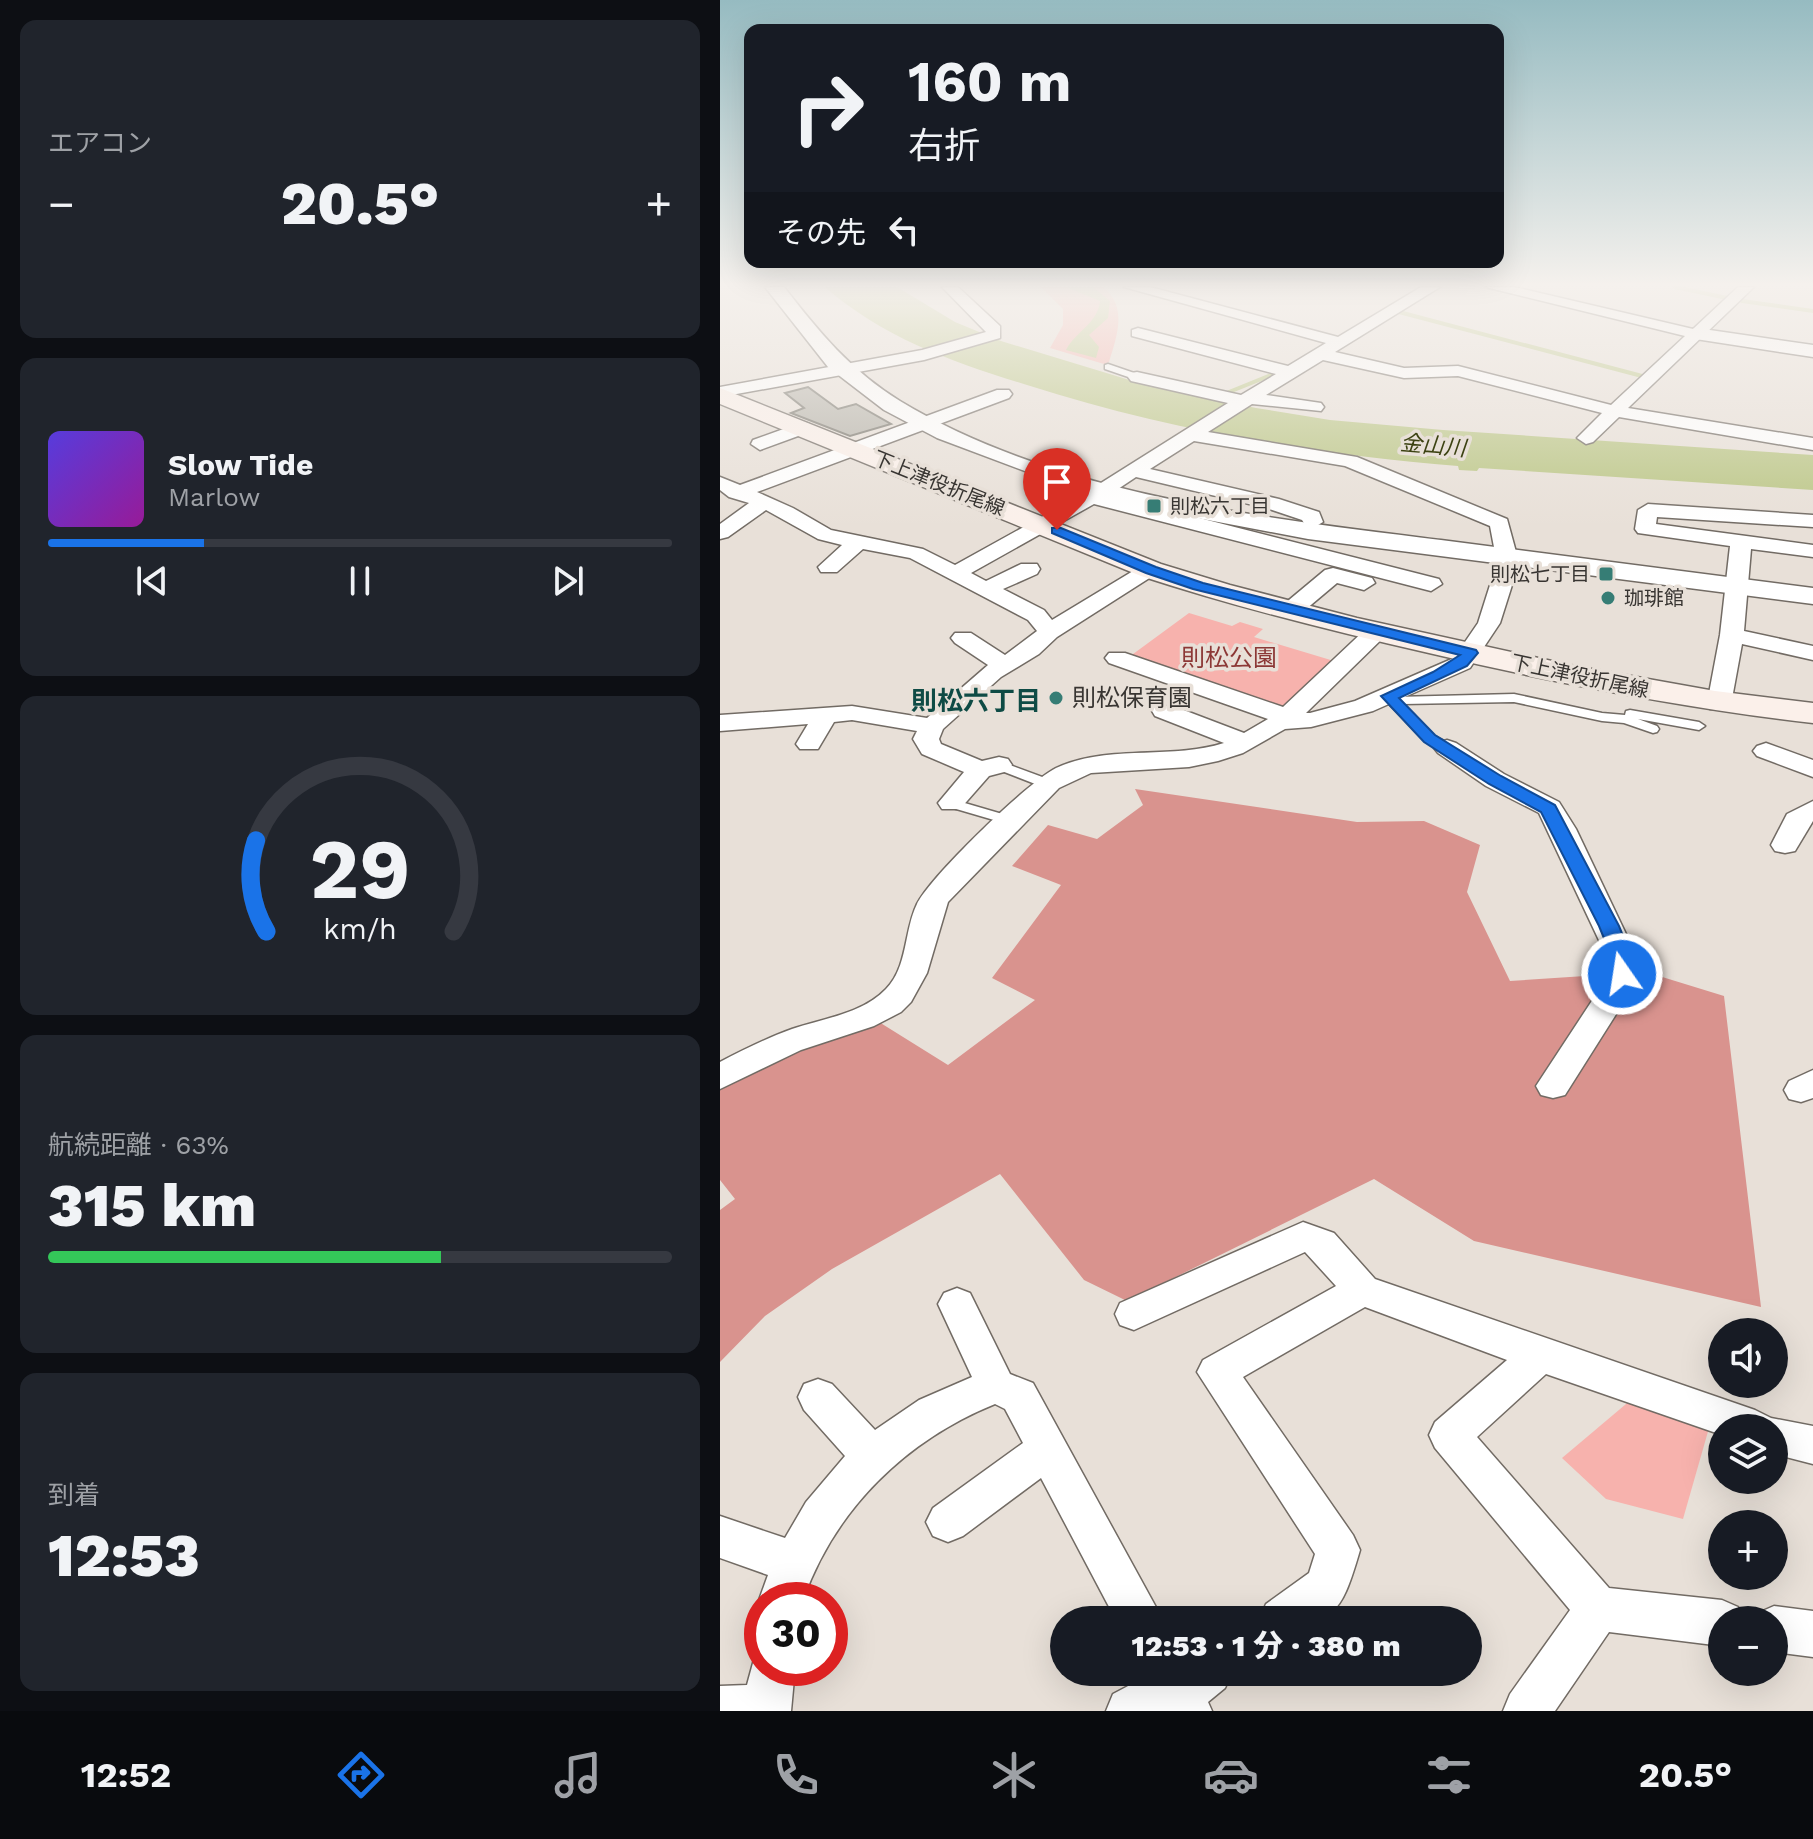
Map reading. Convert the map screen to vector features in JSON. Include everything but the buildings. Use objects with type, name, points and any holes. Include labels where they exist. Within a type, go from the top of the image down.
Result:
[{"type":"main road","name":"下上津役折尾線","points":[[720,394],[1151,570],[1291,610],[1470,653],[1719,704],[1813,713]]},
{"type":"street","points":[[720,394],[863,367]]},
{"type":"street","points":[[1271,367],[1283,370]]},
{"type":"street","points":[[955,573],[1111,485],[1244,401],[1290,367]]},
{"type":"street","points":[[1377,367],[1404,373],[1458,371],[1615,411],[1813,444]]},
{"type":"street","points":[[1586,438],[1661,367]]},
{"type":"street","points":[[852,369],[931,420],[1001,455],[1111,485],[1423,590],[1333,575],[1291,610]]},
{"type":"street","points":[[1137,377],[1244,401],[1315,407]]},
{"type":"street","points":[[728,488],[855,449],[1003,394]]},
{"type":"street","points":[[760,444],[803,428]]},
{"type":"street","points":[[1117,658],[1285,720],[1311,720],[1391,699],[1462,663],[1489,623],[1508,552],[1500,523],[1350,461],[1193,434]]},
{"type":"street","points":[[1111,485],[1239,510],[1508,552],[1737,581],[1813,586]]},
{"type":"street","points":[[728,488],[786,512],[825,535],[856,544],[916,553],[1036,615],[1049,632]]},
{"type":"street","points":[[721,533],[763,503]]},
{"type":"street","points":[[1813,521],[1648,510],[1645,529],[1813,551]]},
{"type":"street","points":[[1231,526],[1508,552]]},
{"type":"street","points":[[1719,704],[1732,635],[1741,542]]},
{"type":"street","points":[[829,567],[856,544]]},
{"type":"street","points":[[986,589],[1029,569]]},
{"type":"street","points":[[951,803],[989,768],[931,749],[926,739],[932,726],[1049,632],[1151,570]]},
{"type":"street","points":[[1737,581],[1813,596]]},
{"type":"street","points":[[720,1077],[791,1041],[875,1013],[900,994],[912,969],[933,900],[1048,784],[1074,769],[1104,763],[1209,756],[1244,742],[1285,720],[1377,631]]},
{"type":"street","points":[[1732,635],[1813,653]]},
{"type":"street","points":[[963,638],[1005,665]]},
{"type":"street","points":[[1164,711],[1244,742]]},
{"type":"street","points":[[809,744],[825,715]]},
{"type":"street","points":[[720,723],[866,715],[932,726]]},
{"type":"street","points":[[1447,748],[1495,780],[1549,808],[1562,829],[1620,953],[1622,974],[1616,989],[1553,1086]]},
{"type":"street","points":[[1766,751],[1813,769]]},
{"type":"street","points":[[1785,845],[1797,820],[1813,809]]},
{"type":"street","points":[[1134,1314],[1303,1237],[1321,1243],[1362,1290],[1714,1414]]},
{"type":"street","points":[[1301,1606],[1327,1587],[1338,1550],[1217,1372],[1362,1290]]},
{"type":"street","points":[[957,1304],[996,1386],[1019,1396],[1132,1606]]},
{"type":"street","points":[[1540,1355],[1450,1435],[1598,1609],[1708,1621]]},
{"type":"street","points":[[720,1537],[787,1581],[835,1497],[871,1456],[935,1412],[996,1386]]},
{"type":"street","points":[[818,1397],[871,1456]]},
{"type":"street","points":[[1788,1439],[1813,1445]]},
{"type":"street","points":[[948,1522],[1047,1449]]},
{"type":"street","points":[[1527,1711],[1598,1609]]},
{"type":"street","points":[[1788,1631],[1813,1634]]},
{"type":"street","points":[[1130,1711],[1156,1696],[1186,1687]]},
{"type":"street","points":[[720,1710],[769,1695]]},
{"type":"lane","points":[[1108,367],[1137,377]]},
{"type":"lane","points":[[1391,699],[1514,698],[1699,726]]},
{"type":"lane","points":[[1514,698],[1602,717],[1626,719],[1653,729]]},
{"type":"lane","points":[[1391,699],[1429,738],[1447,748]]},
{"type":"lane","points":[[989,768],[1048,784]]},
{"type":"lane","points":[[951,803],[1011,821]]},
{"type":"green space","name":"則松公園","points":[[1189,613],[1232,626],[1240,622],[1263,629],[1254,637],[1334,661],[1281,708],[1129,657]]},
{"type":"green space","points":[[1632,1399],[1708,1428],[1683,1519],[1606,1499],[1562,1458]]},
{"type":"shaded area","points":[[1135,789],[1357,822],[1424,821],[1480,845],[1467,892],[1510,981],[1646,972],[1724,996],[1761,1307],[1474,1241],[1374,1179],[1127,1301],[1084,1280],[1000,1174],[832,1269],[765,1316],[720,1362],[720,1210],[735,1199],[720,1180],[720,1090],[797,1050],[879,1022],[948,1065],[1035,1000],[992,978],[1061,885],[1012,866],[1048,825],[1097,839],[1143,805]]},
{"type":"water","name":"金山川","points":[[972,367],[1086,367],[1136,382],[1256,408],[1330,420],[1813,455],[1813,490],[1479,468],[1477,471],[1459,470],[1458,466],[1349,455],[1186,427],[1080,401]]},
{"type":"waterway","points":[[1607,367],[1642,376]]},
{"type":"waterway","points":[[1229,392],[1281,371]]},
{"type":"place","name":"則松六丁目","points":[[1154,506]]},
{"type":"place","name":"則松七丁目","points":[[1606,574]]},
{"type":"place","name":"珈琲館","points":[[1608,598]]},
{"type":"place","name":"則松保育園","points":[[1056,698]]},
{"type":"district","name":"則松六丁目","points":[[976,701]]},
{"type":"route","points":[[1057,530],[1151,570],[1198,586],[1470,653],[1462,663],[1389,696],[1429,738],[1495,780],[1549,808],[1609,926],[1620,953],[1622,974]]}]
